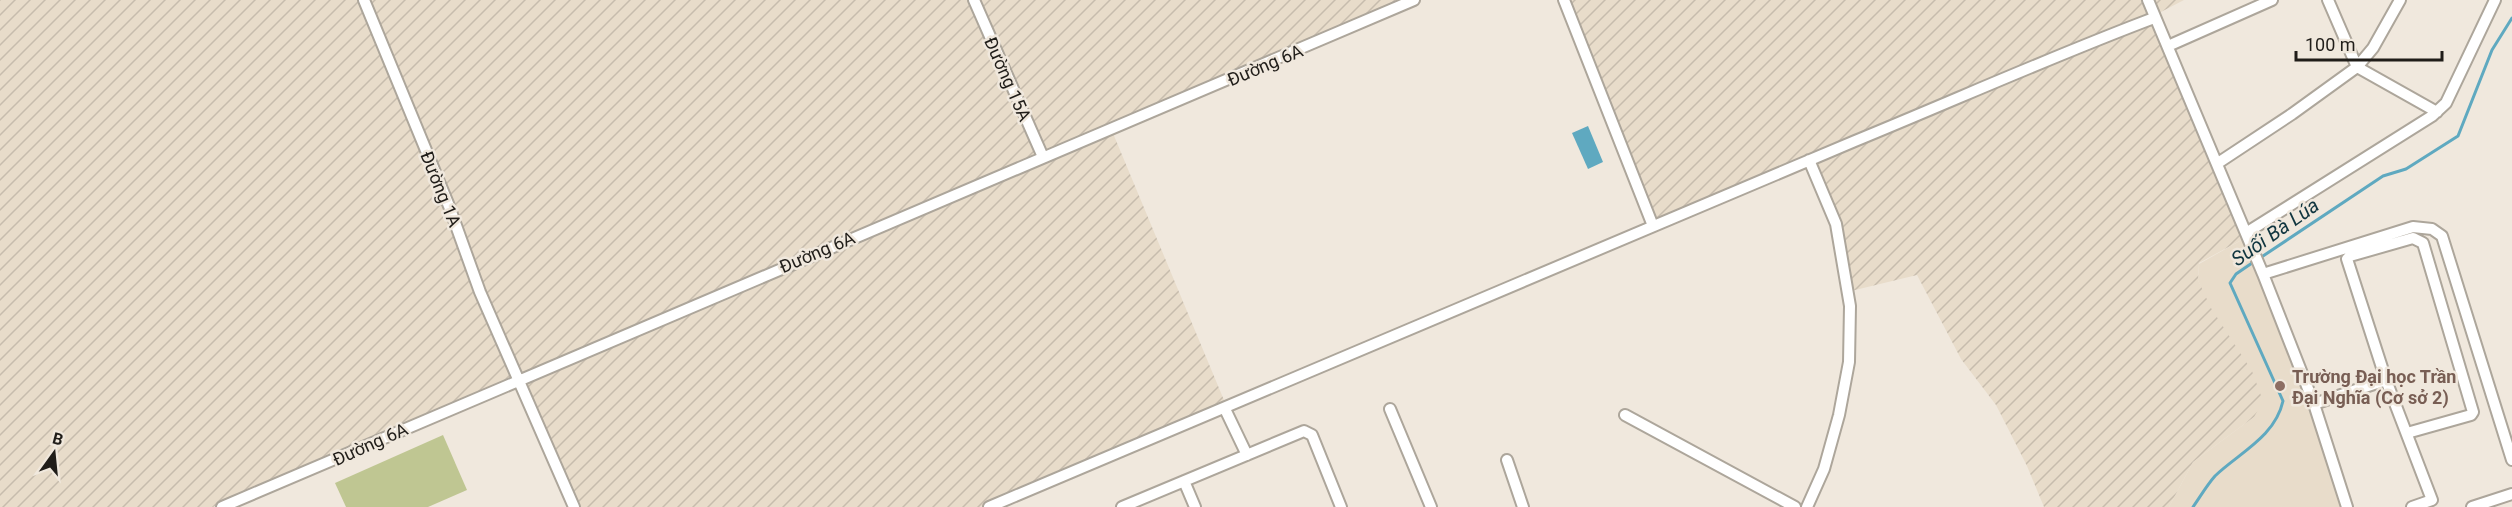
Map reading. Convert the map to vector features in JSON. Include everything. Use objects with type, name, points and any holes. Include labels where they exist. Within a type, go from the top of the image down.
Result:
[{"type":"street","name":"Đường 1A","points":[[364,0],[449,206],[480,292],[574,507]]},
{"type":"street","name":"Đường 15A","points":[[974,0],[1043,157]]},
{"type":"street","name":"Đường 6A","points":[[222,507],[517,379],[1234,79],[1414,0]]},
{"type":"street","points":[[1564,0],[1653,226]]},
{"type":"street","points":[[2148,0],[2262,271],[2314,404],[2347,507]]},
{"type":"street","points":[[2168,46],[2272,0]]},
{"type":"street","points":[[2328,0],[2357,67],[2437,112]]},
{"type":"street","points":[[2218,163],[2357,67],[2373,48],[2400,0]]},
{"type":"street","points":[[2247,236],[2437,112],[2454,90],[2495,0]]},
{"type":"street","points":[[989,507],[2044,61],[2154,18]]},
{"type":"street","points":[[1807,507],[1824,469],[1839,415],[1849,362],[1850,306],[1836,224],[1809,160]]},
{"type":"street","points":[[2262,271],[2412,227],[2432,229],[2442,236],[2512,460]]},
{"type":"street","points":[[2407,433],[2471,415],[2473,412],[2420,239],[2350,256],[2347,259],[2386,380],[2433,504],[2412,507]]},
{"type":"street","points":[[2314,404],[2386,380]]},
{"type":"street","points":[[1225,409],[1247,455]]},
{"type":"street","points":[[1390,409],[1431,507]]},
{"type":"street","points":[[1625,415],[1795,507]]},
{"type":"street","points":[[1122,507],[1304,431],[1312,435],[1340,507]]},
{"type":"street","points":[[1507,460],[1523,507]]},
{"type":"street","points":[[1184,481],[1195,507]]},
{"type":"street","points":[[2472,507],[2512,494]]},
{"type":"shaded area","points":[[0,0],[1406,0],[1110,126],[1226,405],[980,507],[577,507],[512,377],[213,507],[0,507]]},
{"type":"shaded area","points":[[1567,0],[2184,0],[2157,14],[1655,221]]},
{"type":"shaded area","points":[[2153,22],[2245,238],[2199,263],[2198,280],[2211,308],[2252,371],[2263,401],[2254,417],[2193,462],[2169,507],[2044,507],[2027,466],[1996,405],[1961,359],[1917,275],[1851,291],[1813,162]]},
{"type":"shaded area","name":"Trường Đại học Trần Đại Nghĩa (Cơ sở 2)","points":[[2245,238],[2311,404],[2343,507],[2169,507],[2193,462],[2254,417],[2198,280],[2199,264]]},
{"type":"green space","points":[[443,435],[467,490],[428,507],[346,507],[335,483]]},
{"type":"water","points":[[1588,126],[1603,162],[1588,169],[1572,133]]},
{"type":"waterway","name":"Suối Bà Lúa","points":[[2260,258],[2383,176],[2406,169],[2458,136],[2492,50],[2512,18]]},
{"type":"waterway","name":"Suối Bà Lúa","points":[[2193,507],[2215,476],[2255,443],[2272,425],[2283,401],[2230,283],[2236,274],[2255,261]]},
{"type":"place","name":"Trường Đại học Trần Đại Nghĩa (Cơ sở 2)","points":[[2280,386]]}]
